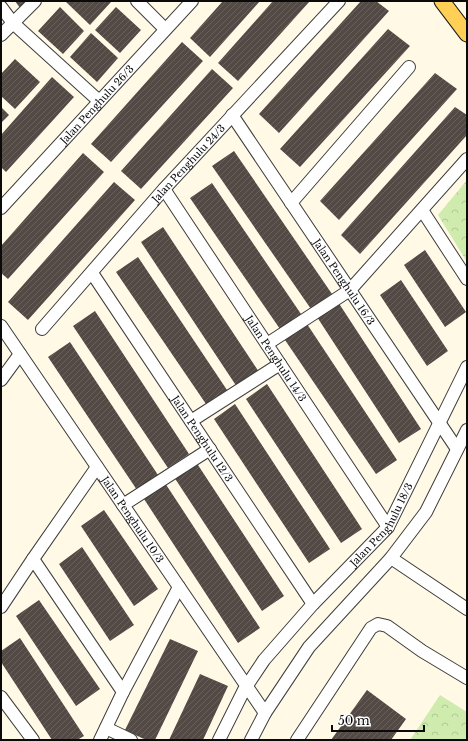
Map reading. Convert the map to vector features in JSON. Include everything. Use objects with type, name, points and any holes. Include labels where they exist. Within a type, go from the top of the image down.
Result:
[{"type":"main road","points":[[442,1],[467,34]]},
{"type":"street","points":[[1,35],[35,1]]},
{"type":"street","points":[[137,1],[165,29]]},
{"type":"street","name":"Jalan Penghulu 26/3","points":[[3,199],[99,101],[192,1]]},
{"type":"street","name":"Jalan Penghulu 24/3","points":[[42,329],[164,189],[339,1]]},
{"type":"street","points":[[1,7],[13,24],[99,101]]},
{"type":"street","points":[[291,203],[409,67]]},
{"type":"street","name":"Jalan Penghulu 16/3","points":[[232,115],[457,449]]},
{"type":"street","points":[[267,344],[350,290],[467,159]]},
{"type":"street","name":"Jalan Penghulu 14/3","points":[[164,189],[388,527]]},
{"type":"street","points":[[422,210],[467,279]]},
{"type":"street","name":"Jalan Penghulu 12/3","points":[[92,273],[313,604]]},
{"type":"street","name":"Jalan Penghulu 10/3","points":[[1,326],[96,470],[123,505],[177,592],[265,713]]},
{"type":"street","points":[[1,380],[20,354]]},
{"type":"street","points":[[191,422],[280,364]]},
{"type":"street","name":"Jalan Penghulu 18/3","points":[[219,740],[246,686],[264,660],[313,604],[388,527],[467,367]]},
{"type":"street","points":[[251,740],[265,713],[309,648],[391,558],[426,512],[467,430]]},
{"type":"street","points":[[123,505],[210,450]]},
{"type":"street","points":[[1,607],[32,559],[96,470]]},
{"type":"street","points":[[391,558],[467,610]]},
{"type":"street","points":[[32,559],[123,692]]},
{"type":"street","points":[[100,740],[123,692],[177,592]]},
{"type":"street","points":[[297,740],[371,628],[378,624],[387,626],[422,651],[467,678]]},
{"type":"street","points":[[1,697],[33,740]]},
{"type":"street","points":[[106,728],[131,740]]},
{"type":"green space","points":[[467,180],[467,262],[438,215]]},
{"type":"green space","points":[[440,695],[467,712],[467,740],[410,740]]},
{"type":"building","points":[[15,1],[30,1],[20,8]]},
{"type":"building","points":[[65,1],[110,1],[111,2],[90,25]]},
{"type":"building","points":[[223,1],[260,1],[210,57],[190,38]]},
{"type":"building","points":[[273,1],[310,1],[238,81],[218,63]]},
{"type":"building","points":[[361,1],[376,1],[389,11],[279,133],[259,114]]},
{"type":"building","points":[[60,7],[84,31],[63,54],[38,31]]},
{"type":"building","points":[[116,7],[141,30],[120,53],[95,30]]},
{"type":"building","points":[[388,29],[410,46],[300,167],[280,149]]},
{"type":"building","points":[[91,33],[118,58],[97,82],[70,57]]},
{"type":"building","points":[[182,42],[203,61],[111,162],[91,144]]},
{"type":"building","points":[[15,59],[40,82],[15,109],[1,96],[1,74]]},
{"type":"building","points":[[212,69],[233,88],[141,189],[121,171]]},
{"type":"building","points":[[435,73],[457,89],[339,220],[320,201]]},
{"type":"building","points":[[52,77],[74,97],[6,172],[1,167],[1,135]]},
{"type":"building","points":[[1,107],[9,115],[1,123]]},
{"type":"building","points":[[455,107],[467,115],[467,135],[360,254],[341,235]]},
{"type":"building","points":[[234,151],[332,294],[311,309],[212,166]]},
{"type":"building","points":[[83,153],[104,172],[8,279],[1,273],[1,246]]},
{"type":"building","points":[[114,182],[135,200],[28,320],[8,302]]},
{"type":"building","points":[[212,183],[301,314],[280,329],[190,198]]},
{"type":"building","points":[[163,227],[261,375],[239,390],[141,242]]},
{"type":"building","points":[[425,250],[466,312],[445,327],[404,265]]},
{"type":"building","points":[[138,257],[227,390],[206,404],[116,272]]},
{"type":"building","points":[[401,280],[448,351],[427,366],[380,295]]},
{"type":"building","points":[[338,302],[421,429],[399,443],[317,317]]},
{"type":"building","points":[[95,311],[189,454],[168,468],[73,326]]},
{"type":"building","points":[[307,324],[397,460],[376,474],[285,340]]},
{"type":"building","points":[[70,342],[158,475],[137,490],[48,357]]},
{"type":"building","points":[[267,384],[362,529],[341,543],[246,399]]},
{"type":"building","points":[[235,404],[330,549],[309,563],[214,419]]},
{"type":"building","points":[[196,462],[284,596],[262,611],[174,477]]},
{"type":"building","points":[[165,483],[260,628],[238,643],[144,499]]},
{"type":"building","points":[[104,510],[158,589],[134,606],[81,526]]},
{"type":"building","points":[[82,547],[134,625],[110,641],[59,564]]},
{"type":"building","points":[[39,600],[100,689],[76,706],[16,616]]},
{"type":"building","points":[[20,638],[84,736],[77,740],[52,740],[1,662],[1,651]]},
{"type":"building","points":[[170,639],[198,651],[155,740],[146,740],[125,730]]},
{"type":"building","points":[[200,674],[228,686],[203,740],[169,740]]},
{"type":"building","points":[[367,690],[406,719],[391,740],[331,740]]}]
